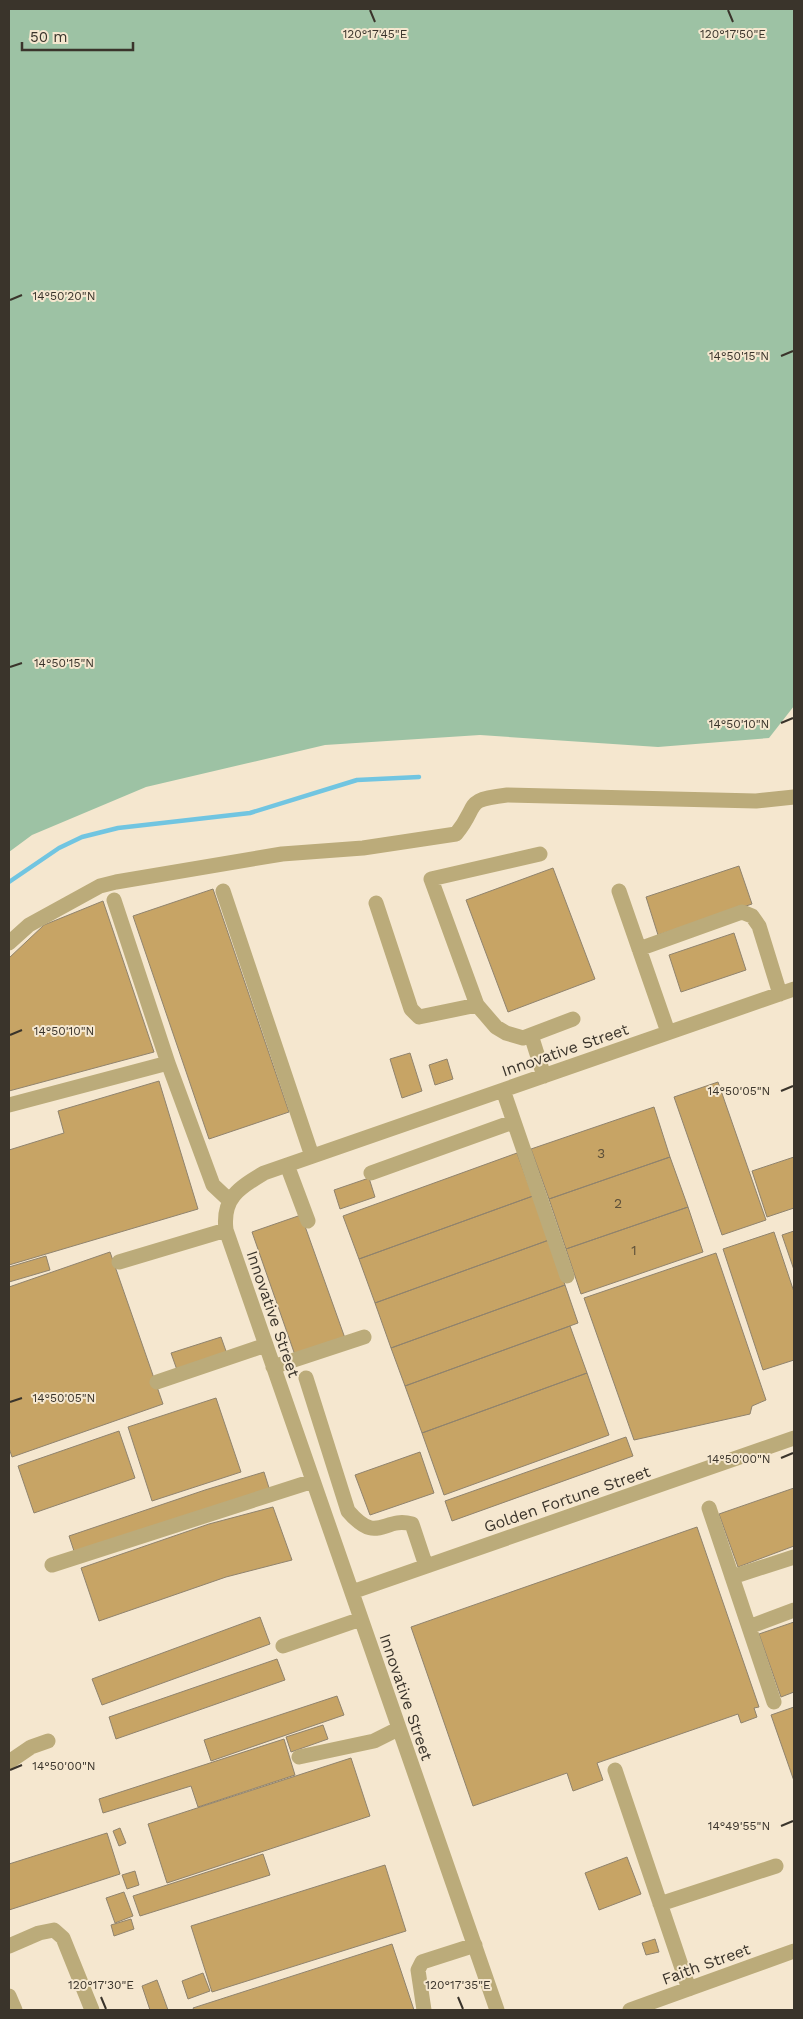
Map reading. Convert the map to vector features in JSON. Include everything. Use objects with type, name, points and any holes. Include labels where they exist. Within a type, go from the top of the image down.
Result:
[{"type":"street","points":[[9,943],[29,925],[100,886],[282,854],[363,848],[456,834],[465,823],[473,803],[484,797],[507,795],[756,801],[794,797]]},
{"type":"street","points":[[540,854],[431,879],[477,1005],[496,1027],[506,1033],[523,1038],[573,1019]]},
{"type":"street","points":[[223,891],[312,1156]]},
{"type":"street","points":[[619,891],[668,1032]]},
{"type":"street","points":[[114,900],[168,1062],[213,1185],[229,1200]]},
{"type":"street","points":[[376,903],[411,1009],[419,1017],[477,1005]]},
{"type":"street","points":[[640,949],[742,912],[752,916],[759,926],[787,991]]},
{"type":"street","name":"Innovative Street","points":[[497,2010],[226,1230],[225,1216],[229,1200],[245,1184],[264,1173],[787,991]]},
{"type":"street","points":[[530,1035],[544,1076]]},
{"type":"street","points":[[9,1105],[168,1062]]},
{"type":"street","points":[[503,1090],[567,1276]]},
{"type":"street","points":[[371,1173],[514,1122]]},
{"type":"street","points":[[286,1165],[308,1221]]},
{"type":"street","points":[[119,1262],[226,1230]]},
{"type":"street","points":[[273,1368],[364,1337]]},
{"type":"street","points":[[157,1382],[266,1345]]},
{"type":"street","points":[[306,1378],[348,1511],[359,1524],[378,1529],[402,1521],[412,1524],[426,1566]]},
{"type":"street","points":[[286,1407],[312,1398]]},
{"type":"street","name":"Golden Fortune Street","points":[[352,1592],[794,1438]]},
{"type":"street","points":[[52,1565],[314,1481]]},
{"type":"street","points":[[709,1508],[774,1702]]},
{"type":"street","points":[[732,1577],[794,1557]]},
{"type":"street","points":[[749,1627],[794,1610]]},
{"type":"street","points":[[283,1646],[361,1620]]},
{"type":"street","points":[[299,1757],[374,1741],[398,1729]]},
{"type":"street","points":[[9,1762],[32,1747],[48,1741]]},
{"type":"street","points":[[615,1770],[690,1989]]},
{"type":"street","points":[[660,1904],[776,1866]]},
{"type":"street","points":[[9,1946],[39,1933],[54,1930],[63,1938],[92,2010]]},
{"type":"street","points":[[424,2010],[418,1970],[422,1962],[474,1945]]},
{"type":"street","name":"Faith Street","points":[[630,2010],[794,1951]]},
{"type":"street","points":[[9,1996],[15,2010]]},
{"type":"green space","points":[[9,9],[794,9],[794,706],[769,738],[658,747],[480,735],[325,745],[146,787],[32,835],[9,852]]},
{"type":"building","points":[[739,866],[752,904],[658,935],[646,897]]},
{"type":"building","points":[[553,868],[595,979],[508,1012],[466,900]]},
{"type":"building","points":[[213,889],[289,1112],[209,1139],[133,916]]},
{"type":"building","points":[[103,901],[154,1052],[9,1091],[9,958],[44,925]]},
{"type":"building","points":[[734,933],[746,970],[681,992],[669,955]]},
{"type":"building","points":[[410,1053],[422,1091],[402,1098],[390,1059]]},
{"type":"building","points":[[447,1059],[453,1079],[435,1085],[429,1065]]},
{"type":"building","points":[[159,1081],[198,1209],[9,1265],[9,1150],[64,1133],[58,1111]]},
{"type":"building","points":[[718,1082],[766,1220],[722,1235],[674,1097]]},
{"type":"building","points":[[654,1107],[670,1157],[549,1199],[531,1149]]},
{"type":"building","points":[[517,1153],[533,1196],[359,1259],[343,1216]]},
{"type":"building","points":[[670,1157],[688,1207],[566,1249],[549,1199]]},
{"type":"building","points":[[794,1157],[794,1208],[767,1217],[752,1171]]},
{"type":"building","points":[[369,1178],[375,1197],[340,1209],[334,1190]]},
{"type":"building","points":[[533,1196],[549,1240],[375,1303],[359,1259]]},
{"type":"building","points":[[688,1207],[703,1252],[581,1294],[566,1249]]},
{"type":"building","points":[[301,1215],[346,1341],[296,1358],[252,1232]]},
{"type":"building","points":[[794,1231],[794,1270],[782,1235]]},
{"type":"building","points":[[774,1232],[794,1292],[794,1360],[763,1370],[723,1249]]},
{"type":"building","points":[[549,1240],[565,1285],[391,1348],[375,1303]]},
{"type":"building","points":[[110,1252],[163,1404],[12,1457],[9,1448],[9,1287]]},
{"type":"building","points":[[716,1253],[766,1400],[752,1406],[750,1414],[634,1440],[584,1298]]},
{"type":"building","points":[[46,1256],[50,1270],[9,1282],[9,1267]]},
{"type":"building","points":[[565,1285],[578,1323],[405,1386],[391,1348]]},
{"type":"building","points":[[570,1326],[587,1373],[422,1433],[405,1386]]},
{"type":"building","points":[[221,1337],[227,1354],[177,1370],[171,1353]]},
{"type":"building","points":[[587,1373],[609,1435],[444,1495],[422,1433]]},
{"type":"building","points":[[216,1398],[241,1472],[152,1501],[128,1427]]},
{"type":"building","points":[[119,1431],[135,1478],[34,1513],[18,1466]]},
{"type":"building","points":[[626,1437],[633,1456],[452,1521],[445,1501]]},
{"type":"building","points":[[420,1452],[434,1493],[370,1515],[355,1475]]},
{"type":"building","points":[[264,1472],[270,1491],[75,1554],[69,1536]]},
{"type":"building","points":[[794,1488],[794,1546],[738,1567],[719,1514]]},
{"type":"building","points":[[273,1507],[292,1560],[226,1577],[99,1621],[81,1568],[209,1524]]},
{"type":"building","points":[[697,1527],[759,1707],[754,1708],[757,1717],[741,1723],[738,1714],[597,1763],[603,1780],[573,1791],[567,1773],[473,1806],[411,1627]]},
{"type":"building","points":[[260,1617],[270,1644],[102,1705],[92,1679]]},
{"type":"building","points":[[794,1622],[794,1692],[781,1697],[759,1634]]},
{"type":"building","points":[[277,1659],[285,1680],[116,1739],[109,1717]]},
{"type":"building","points":[[337,1696],[344,1715],[211,1761],[204,1740]]},
{"type":"building","points":[[794,1707],[794,1781],[771,1715]]},
{"type":"building","points":[[323,1725],[328,1739],[291,1752],[286,1737]]},
{"type":"building","points":[[284,1739],[295,1775],[198,1807],[191,1786],[103,1813],[99,1799]]},
{"type":"building","points":[[351,1758],[370,1816],[167,1883],[148,1824]]},
{"type":"building","points":[[120,1828],[126,1843],[119,1846],[113,1831]]},
{"type":"building","points":[[107,1833],[120,1874],[9,1910],[9,1864]]},
{"type":"building","points":[[263,1854],[270,1875],[140,1916],[133,1896]]},
{"type":"building","points":[[627,1857],[641,1894],[599,1910],[585,1873]]},
{"type":"building","points":[[385,1865],[406,1931],[212,1992],[191,1926]]},
{"type":"building","points":[[135,1871],[139,1885],[127,1889],[122,1875]]},
{"type":"building","points":[[124,1892],[133,1916],[115,1923],[106,1898]]},
{"type":"building","points":[[131,1919],[134,1929],[114,1936],[111,1925]]},
{"type":"building","points":[[655,1939],[659,1952],[646,1955],[642,1943]]},
{"type":"building","points":[[392,1944],[414,2010],[194,2010],[193,2008]]},
{"type":"building","points":[[203,1973],[210,1991],[188,1999],[182,1981]]},
{"type":"building","points":[[157,1980],[168,2010],[150,2010],[142,1986]]},
{"type":"waterway","points":[[9,882],[59,848],[82,837],[118,828],[250,813],[357,780],[419,777]]}]
